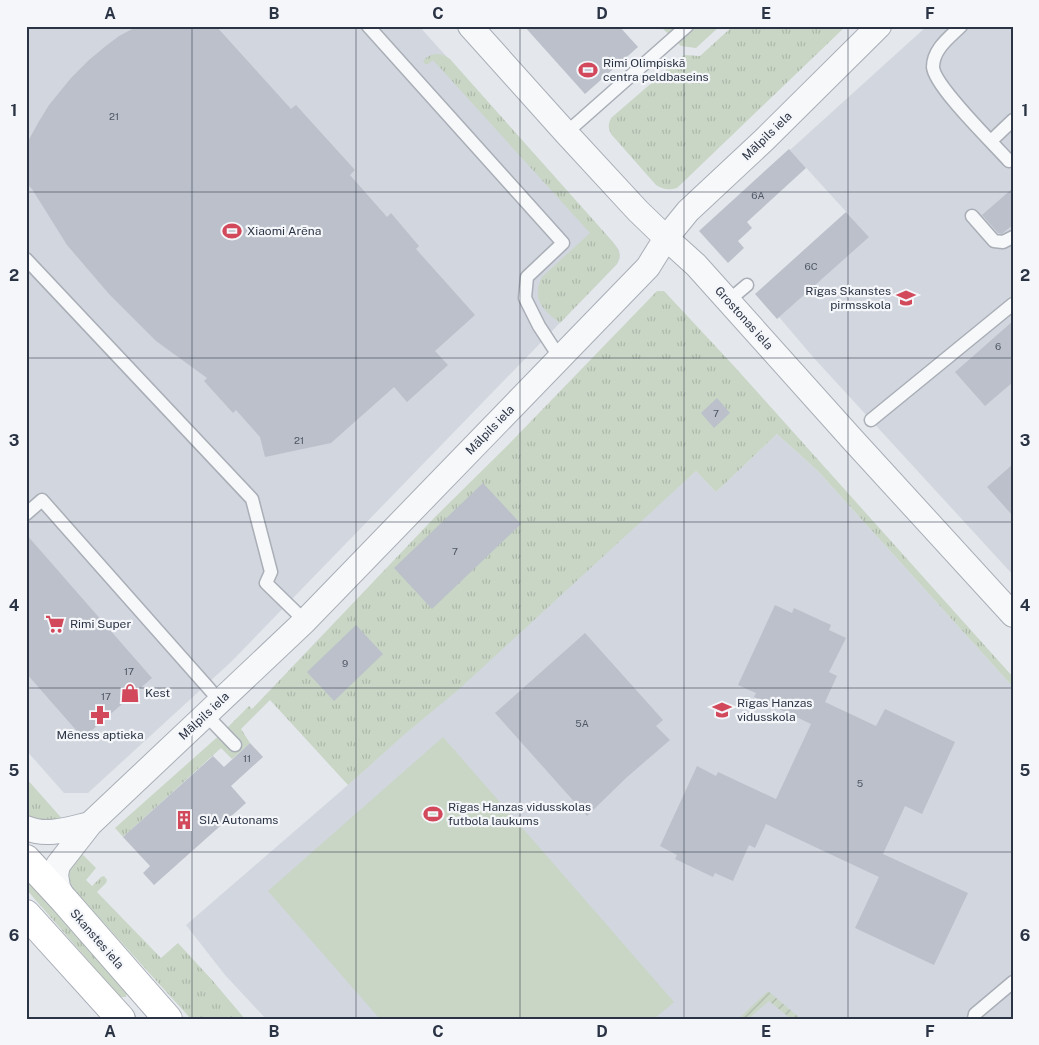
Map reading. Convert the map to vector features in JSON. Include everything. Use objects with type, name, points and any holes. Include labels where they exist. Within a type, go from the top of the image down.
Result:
[{"type":"main road","name":"Skanstes iela","points":[[26,859],[64,900],[153,1014]]},
{"type":"main road","points":[[26,914],[121,1019]]},
{"type":"street","name":"Grostonas iela","points":[[470,26],[638,211],[696,265],[1013,615]]},
{"type":"street","name":"Mālpils iela","points":[[64,900],[58,887],[56,875],[58,865],[90,824],[305,621],[648,267],[666,238],[688,211],[764,140],[879,26]]},
{"type":"street","name":"Mālpils iela","points":[[26,828],[44,832],[57,832],[68,831],[90,824]]},
{"type":"lane","points":[[368,26],[563,243],[527,277],[525,298],[539,326],[560,358]]},
{"type":"lane","points":[[566,133],[687,26]]},
{"type":"lane","points":[[961,26],[940,48],[933,67],[946,92],[1009,161]]},
{"type":"lane","points":[[991,141],[1013,120]]},
{"type":"lane","points":[[972,216],[994,241],[1003,242],[1012,239]]},
{"type":"lane","points":[[26,259],[252,498],[271,572],[266,583],[305,621]]},
{"type":"lane","points":[[728,301],[747,285]]},
{"type":"lane","points":[[871,420],[1013,304]]},
{"type":"lane","points":[[26,514],[42,500],[212,708],[235,745]]},
{"type":"lane","points":[[974,1019],[975,1014],[1013,982]]},
{"type":"shaded area","points":[[26,26],[419,26],[612,241],[619,250],[620,258],[617,264],[231,662],[88,793],[64,793],[26,750]]},
{"type":"shaded area","name":"Rīgas Skanstes pirmsskola","points":[[927,26],[1013,26],[1013,575],[813,357],[779,317],[869,237],[790,150]]},
{"type":"shaded area","name":"Rīgas Hanzas vidusskola","points":[[777,434],[818,471],[1013,687],[1013,1019],[266,1019],[225,975],[186,925],[341,791],[696,471],[716,492]]},
{"type":"green space","points":[[660,26],[720,26],[696,48],[681,46]]},
{"type":"green space","points":[[733,26],[846,26],[677,188],[662,188],[656,185],[611,134],[609,130],[610,120],[684,55],[700,56]]},
{"type":"green space","points":[[436,54],[444,55],[450,59],[618,249],[619,257],[617,264],[560,323],[540,303],[538,298],[539,285],[542,277],[590,233],[433,60],[425,64],[423,61],[425,59]]},
{"type":"green space","points":[[657,291],[664,291],[733,365],[1013,677],[1013,687],[818,471],[777,434],[716,492],[696,471],[458,690],[348,785],[270,700],[241,729],[250,743],[232,759],[221,748],[123,837],[115,828],[223,732],[249,706],[252,709],[435,517],[508,445]]},
{"type":"green space","name":"Rīgas Hanzas vidusskolas futbola laukums","points":[[443,737],[674,1002],[654,1019],[380,1019],[268,891]]},
{"type":"green space","points":[[26,778],[65,822],[26,820]]},
{"type":"green space","points":[[77,849],[96,868],[86,880],[92,886],[104,876],[107,880],[106,883],[97,892],[161,958],[178,943],[245,1019],[191,1019],[72,888],[68,876],[72,856]]},
{"type":"green space","points":[[26,879],[127,992],[126,997],[120,997],[26,889]]},
{"type":"green space","points":[[768,991],[801,1019],[791,1019],[769,1001],[748,1019],[738,1019]]},
{"type":"building","name":"Xiaomi Arēna","points":[[138,26],[216,26],[291,109],[296,105],[355,170],[350,175],[387,217],[391,213],[419,246],[416,249],[475,315],[435,351],[448,365],[407,402],[394,387],[331,443],[265,457],[260,437],[236,410],[233,413],[204,381],[207,378],[156,341],[109,294],[67,245],[32,189],[26,183],[26,145],[49,105],[71,78],[107,45]]},
{"type":"building","name":"Rimi Olimpiskā centra peldbaseins","points":[[524,26],[619,26],[638,47],[585,94]]},
{"type":"building","points":[[789,149],[806,168],[747,222],[752,228],[738,241],[744,248],[728,263],[699,231]]},
{"type":"building","points":[[1013,188],[1013,225],[1002,234],[998,233],[982,215]]},
{"type":"building","points":[[846,212],[869,237],[777,319],[755,294]]},
{"type":"building","points":[[1013,321],[1013,382],[985,406],[955,372]]},
{"type":"building","points":[[717,398],[730,413],[714,428],[701,413]]},
{"type":"building","points":[[1013,464],[1013,516],[987,487]]},
{"type":"building","points":[[483,483],[521,524],[432,609],[394,568]]},
{"type":"building","points":[[26,534],[152,678],[83,738],[26,673]]},
{"type":"building","points":[[775,605],[792,613],[794,608],[831,625],[829,630],[846,638],[829,672],[837,676],[825,702],[876,726],[885,709],[955,742],[922,814],[905,806],[883,854],[968,893],[934,965],[855,928],[879,877],[766,824],[755,848],[749,845],[733,881],[715,873],[713,877],[675,859],[677,855],[660,846],[697,766],[716,776],[718,772],[776,799],[811,724],[754,697],[756,693],[738,685]]},
{"type":"building","points":[[356,625],[383,654],[334,701],[307,672]]},
{"type":"building","points":[[585,633],[663,720],[656,726],[670,740],[626,778],[587,816],[495,713]]},
{"type":"building","name":"SIA Autonams","points":[[250,743],[263,757],[231,786],[246,803],[154,885],[143,873],[150,866],[123,837],[213,756],[224,767]]},
{"type":"place","name":"Rimi Olimpiskā centra peldbaseins","points":[[588,70]]},
{"type":"place","name":"Xiaomi Arēna","points":[[232,231]]},
{"type":"place","name":"Rīgas Skanstes pirmsskola","points":[[906,298]]},
{"type":"place","name":"Rimi Super","points":[[55,624]]},
{"type":"place","name":"Kest","points":[[130,693]]},
{"type":"place","name":"Rīgas Hanzas vidusskola","points":[[722,710]]},
{"type":"place","name":"Mēness aptieka","points":[[100,715]]},
{"type":"place","name":"Rīgas Hanzas vidusskolas futbola laukums","points":[[433,814]]},
{"type":"place","name":"SIA Autonams","points":[[184,820]]}]
